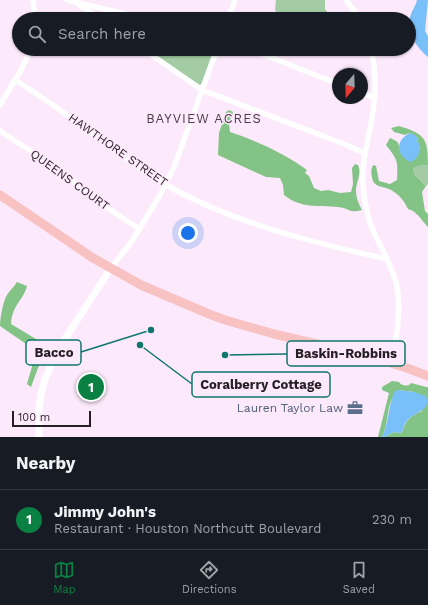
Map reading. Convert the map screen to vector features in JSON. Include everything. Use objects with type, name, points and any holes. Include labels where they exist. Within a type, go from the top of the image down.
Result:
[{"type":"main road","points":[[0,195],[93,258],[141,285],[225,320],[391,363],[428,376]]},
{"type":"main road","points":[[407,368],[428,370]]},
{"type":"street","points":[[33,0],[34,12]]},
{"type":"street","points":[[67,0],[117,12]]},
{"type":"street","points":[[231,12],[235,0]]},
{"type":"street","points":[[346,0],[355,12]]},
{"type":"street","points":[[75,2],[90,12]]},
{"type":"street","points":[[0,105],[28,56]]},
{"type":"street","points":[[153,56],[202,90],[364,153]]},
{"type":"street","points":[[39,437],[39,409],[41,394],[45,379],[59,348],[111,268],[139,229],[160,195],[174,167],[214,56]]},
{"type":"street","points":[[268,56],[332,82]]},
{"type":"street","points":[[372,56],[376,81],[375,98],[364,153],[363,182],[365,206],[370,222],[396,282],[398,309],[396,340],[391,363]]},
{"type":"street","name":"HAWTHORE STREET","points":[[15,80],[49,101],[128,160],[165,184],[221,210],[274,231],[317,243],[387,259]]},
{"type":"street","points":[[368,95],[375,98]]},
{"type":"street","name":"QUEENS COURT","points":[[0,131],[52,165],[73,181],[84,192],[139,229]]},
{"type":"green space","points":[[276,0],[325,0],[325,9],[327,12],[276,12]]},
{"type":"green space","points":[[156,56],[212,56],[202,84],[199,85]]},
{"type":"green space","points":[[229,110],[233,112],[229,124],[230,132],[250,139],[289,158],[307,170],[305,173],[309,176],[314,188],[321,191],[328,190],[340,193],[351,192],[353,184],[352,168],[355,164],[358,165],[359,175],[356,194],[362,210],[352,211],[330,206],[310,206],[297,202],[284,195],[283,185],[280,178],[266,177],[218,155],[219,133],[226,112]]},
{"type":"green space","points":[[399,126],[420,135],[426,143],[428,165],[417,166],[413,169],[415,175],[426,186],[422,192],[425,211],[428,214],[428,227],[417,214],[408,209],[397,194],[377,185],[373,181],[371,172],[373,165],[376,166],[379,181],[390,184],[397,180],[396,161],[386,145],[390,138],[398,143],[401,153],[420,149],[420,145],[417,142],[418,138],[415,135],[405,135],[394,132],[391,128]]},
{"type":"green space","points":[[428,165],[428,184],[426,186],[415,175],[413,169],[417,166]]},
{"type":"green space","points":[[17,282],[27,286],[23,296],[13,312],[11,324],[41,342],[51,343],[38,368],[31,387],[27,384],[33,362],[32,348],[0,326],[2,310],[6,298]]},
{"type":"green space","points":[[392,381],[399,382],[406,386],[411,383],[428,387],[428,437],[385,437],[393,432],[402,432],[409,419],[422,411],[414,392],[399,390],[392,400],[382,437],[378,437],[389,393],[382,390],[382,387]]},
{"type":"water","points":[[417,0],[428,0],[425,31],[428,36],[428,57],[416,43],[416,12],[412,12]]},
{"type":"water","points":[[410,133],[418,138],[417,142],[420,144],[420,150],[415,160],[410,162],[402,156],[399,148],[402,140]]},
{"type":"water","points":[[399,390],[414,392],[426,396],[428,402],[425,408],[408,419],[402,432],[393,432],[385,437],[382,437],[393,396],[395,391]]},
{"type":"place","name":"Bacco","points":[[151,330]]},
{"type":"place","name":"Coralberry Cottage","points":[[140,345]]},
{"type":"place","name":"Baskin-Robbins","points":[[225,355]]},
{"type":"place","name":"Jimmy John's","points":[[91,387]]},
{"type":"place","name":"Lauren Taylor Law","points":[[355,408]]},
{"type":"district","name":"BAYVIEW ACRES","points":[[204,118]]}]
